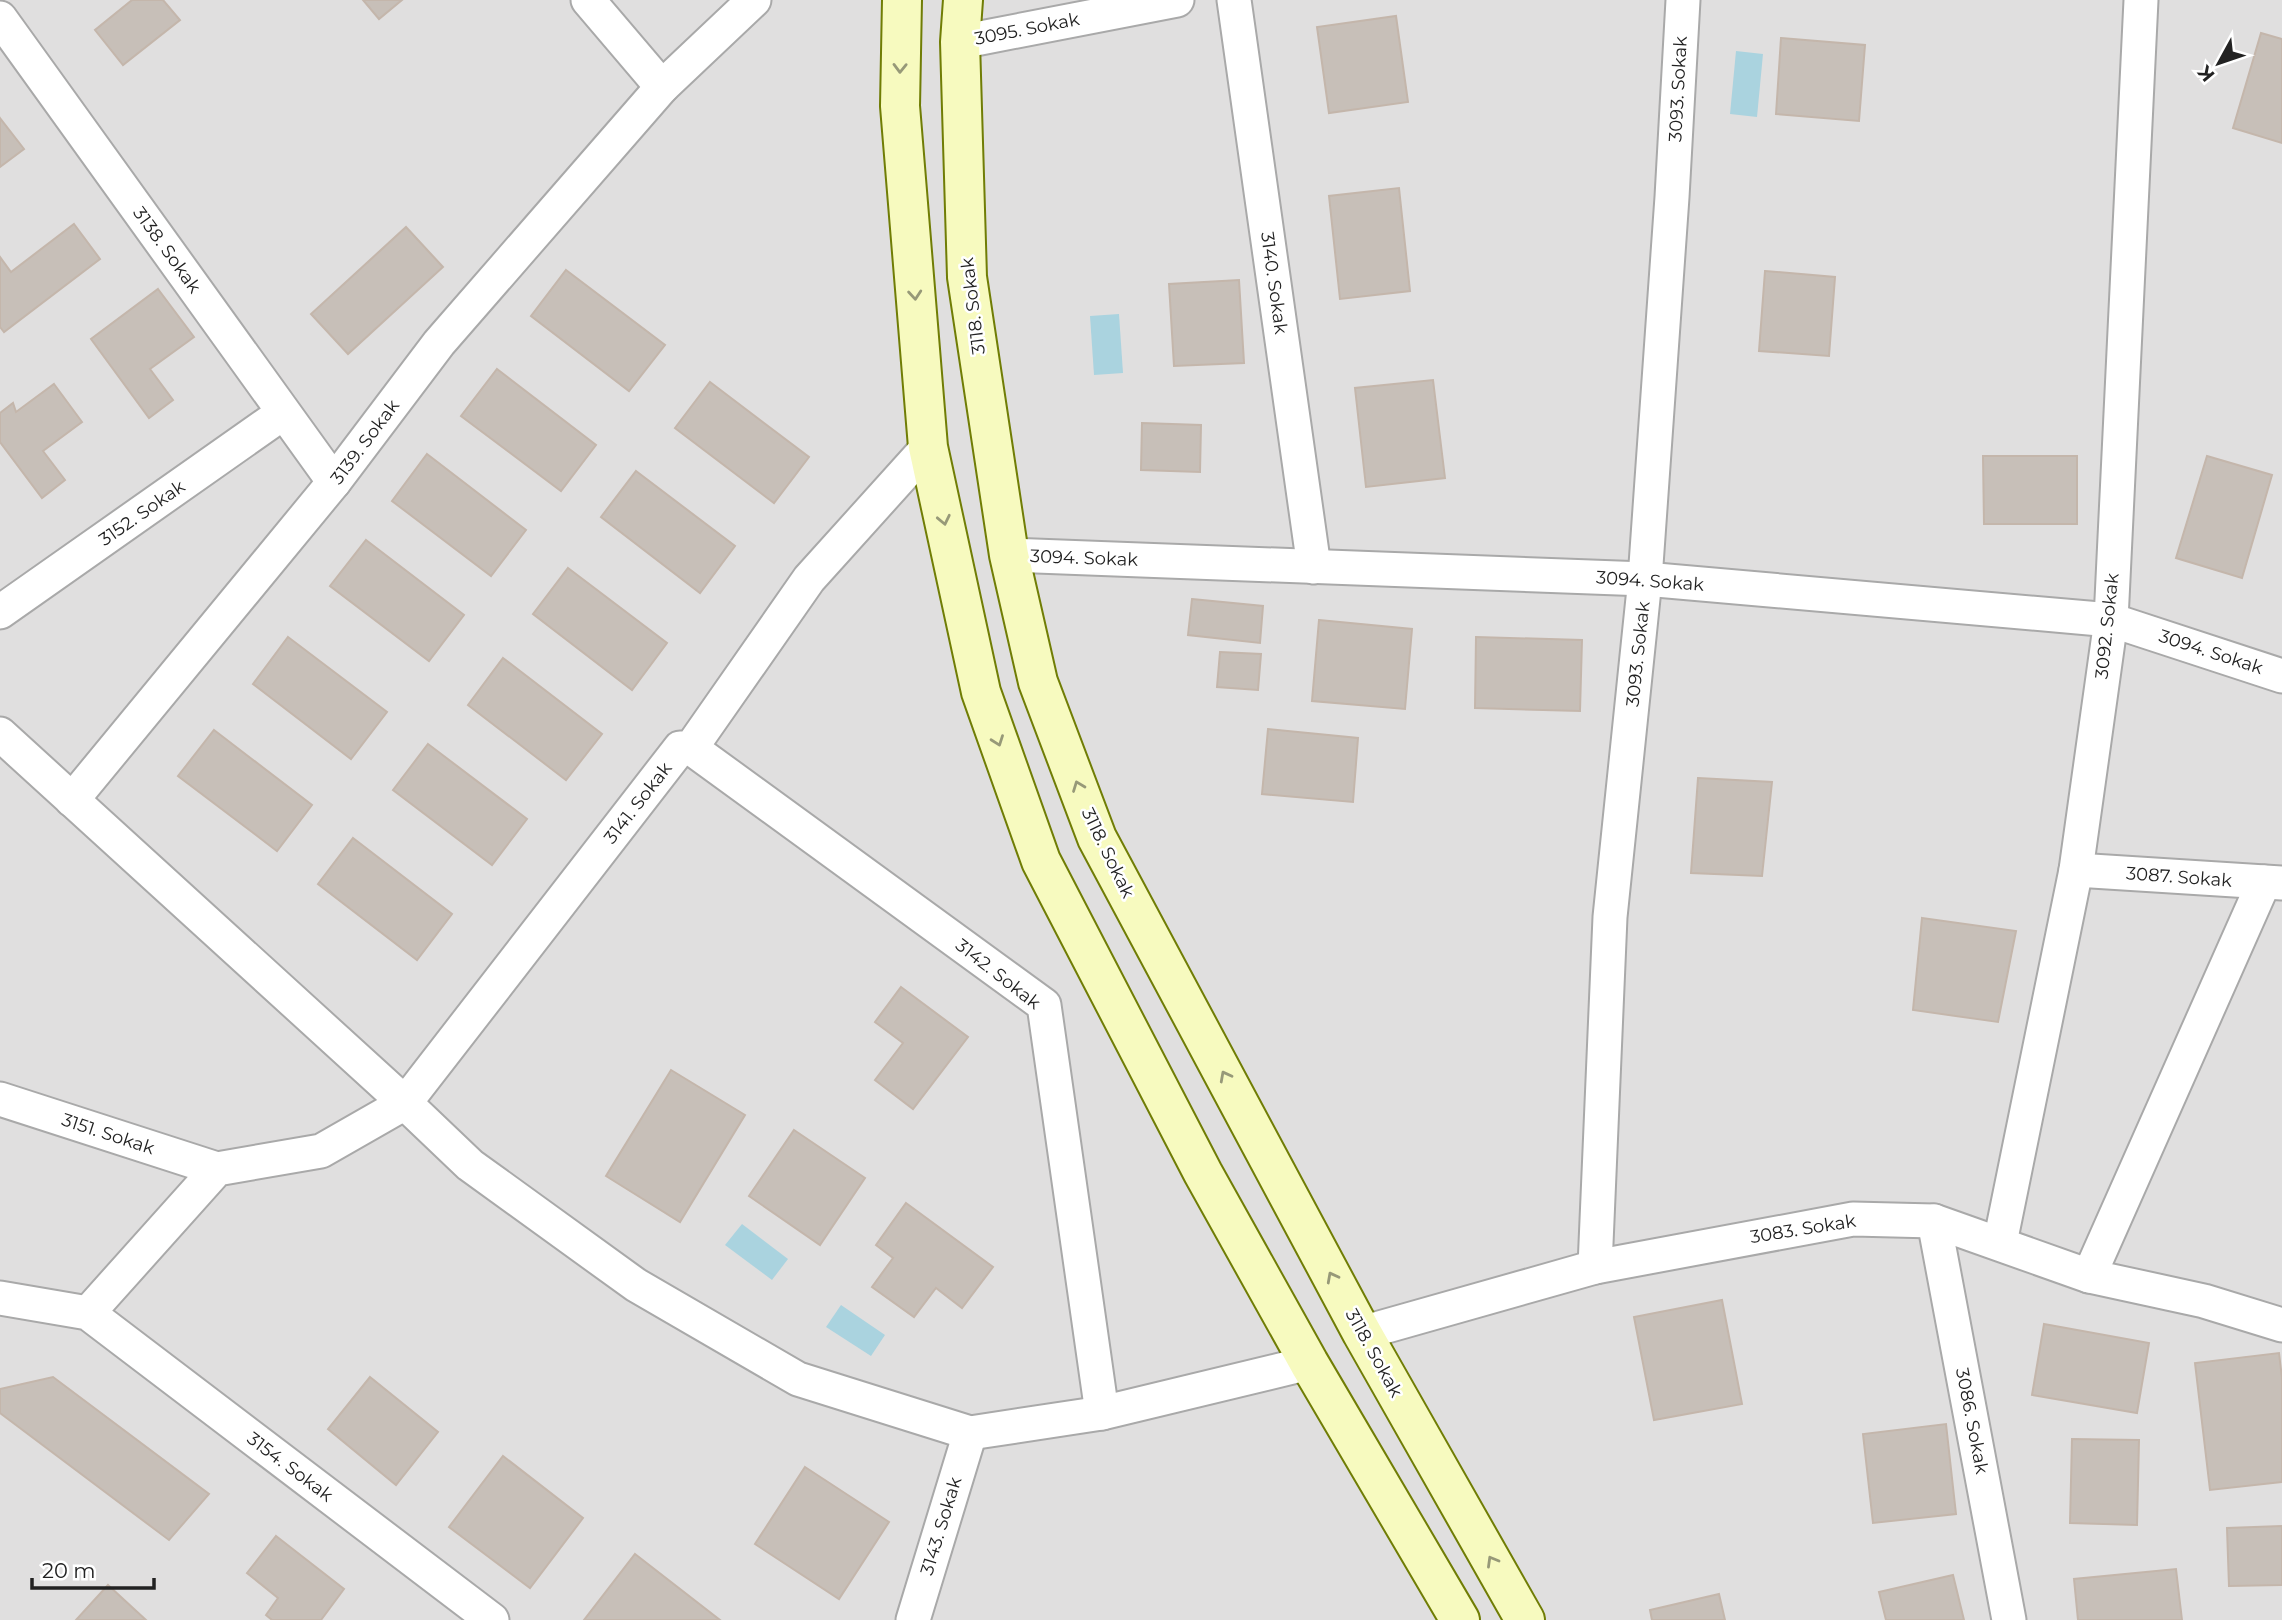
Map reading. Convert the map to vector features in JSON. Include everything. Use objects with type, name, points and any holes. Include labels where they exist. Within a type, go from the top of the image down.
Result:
[{"type":"main road","points":[[902,0],[900,106],[928,447],[981,692],[1041,861],[1203,1173],[1309,1363],[1460,1620]]},
{"type":"main road","name":"3118. Sokak","points":[[963,0],[960,42],[967,277],[1009,555],[1038,682],[1097,838],[1362,1333],[1525,1620]]},
{"type":"street","points":[[588,0],[662,87]]},
{"type":"street","name":"3139. Sokak","points":[[72,800],[334,482],[439,343],[662,87],[754,0]]},
{"type":"street","name":"3095. Sokak","points":[[960,42],[1177,0]]},
{"type":"street","name":"3140. Sokak","points":[[1234,0],[1314,566]]},
{"type":"street","name":"3093. Sokak","points":[[1595,1267],[1610,917],[1645,579],[1683,0]]},
{"type":"street","name":"3092. Sokak","points":[[2000,1243],[2076,870],[2110,620],[2141,0]]},
{"type":"street","name":"3138. Sokak","points":[[0,18],[334,482]]},
{"type":"street","name":"3152. Sokak","points":[[0,612],[284,413]]},
{"type":"street","name":"3141. Sokak","points":[[405,1103],[680,748],[691,748],[809,579],[928,447]]},
{"type":"street","name":"3094. Sokak","points":[[1009,555],[1645,579],[2110,620],[2282,676]]},
{"type":"street","points":[[0,734],[470,1165],[636,1285],[798,1379],[970,1433],[1102,1413],[1309,1363]]},
{"type":"street","name":"3142. Sokak","points":[[691,748],[1044,1005],[1102,1413]]},
{"type":"street","name":"3087. Sokak","points":[[2076,870],[2273,883]]},
{"type":"street","points":[[2089,1276],[2273,883]]},
{"type":"street","name":"3151. Sokak","points":[[0,1099],[217,1169]]},
{"type":"street","points":[[0,1298],[88,1313],[217,1169],[321,1151],[405,1103]]},
{"type":"street","name":"3083. Sokak","points":[[1362,1333],[1595,1267],[1853,1219],[1934,1221],[2089,1276],[2204,1301],[2282,1325]]},
{"type":"street","name":"3086. Sokak","points":[[1934,1221],[2009,1620]]},
{"type":"street","name":"3154. Sokak","points":[[88,1313],[492,1620]]},
{"type":"street","name":"3143. Sokak","points":[[913,1620],[970,1433]]},
{"type":"shaded area","points":[[0,0],[2282,0],[2282,1620],[0,1620]]},
{"type":"water","points":[[1736,51],[1763,54],[1757,117],[1730,114]]},
{"type":"water","points":[[1119,314],[1123,373],[1094,375],[1090,316]]},
{"type":"water","points":[[742,1224],[788,1259],[772,1280],[725,1245]]},
{"type":"water","points":[[841,1305],[885,1335],[871,1356],[826,1327]]},
{"type":"building","points":[[132,0],[163,0],[180,20],[123,65],[95,30]]},
{"type":"building","points":[[363,0],[402,0],[379,19]]},
{"type":"building","points":[[1396,16],[1408,102],[1329,113],[1317,27]]},
{"type":"building","points":[[2261,33],[2282,39],[2282,143],[2233,128]]},
{"type":"building","points":[[1781,38],[1865,45],[1859,121],[1776,114]]},
{"type":"building","points":[[0,118],[24,149],[0,167]]},
{"type":"building","points":[[1399,188],[1410,291],[1340,299],[1329,196]]},
{"type":"building","points":[[74,224],[100,259],[4,332],[0,327],[0,257],[11,272]]},
{"type":"building","points":[[406,227],[443,267],[348,354],[311,314]]},
{"type":"building","points":[[566,270],[665,345],[629,391],[531,316]]},
{"type":"building","points":[[1765,271],[1835,277],[1829,356],[1759,351]]},
{"type":"building","points":[[1239,280],[1244,363],[1174,366],[1169,284]]},
{"type":"building","points":[[158,289],[194,337],[150,369],[173,400],[149,418],[91,339]]},
{"type":"building","points":[[497,369],[596,445],[561,491],[461,416]]},
{"type":"building","points":[[1433,380],[1445,478],[1366,487],[1355,388]]},
{"type":"building","points":[[710,382],[809,457],[774,503],[675,428]]},
{"type":"building","points":[[54,384],[82,422],[43,451],[65,480],[42,498],[0,442],[0,413],[13,403],[16,412]]},
{"type":"building","points":[[1142,423],[1201,425],[1200,472],[1141,470]]},
{"type":"building","points":[[427,454],[526,530],[491,576],[392,501]]},
{"type":"building","points":[[1983,456],[2077,456],[2077,524],[1984,524]]},
{"type":"building","points":[[2207,456],[2272,475],[2242,578],[2176,558]]},
{"type":"building","points":[[636,471],[735,546],[700,593],[601,517]]},
{"type":"building","points":[[366,540],[464,615],[429,661],[330,586]]},
{"type":"building","points":[[568,568],[667,643],[632,690],[533,614]]},
{"type":"building","points":[[1192,599],[1263,606],[1260,643],[1188,635]]},
{"type":"building","points":[[1319,620],[1412,629],[1405,709],[1312,701]]},
{"type":"building","points":[[288,637],[387,712],[351,759],[253,684]]},
{"type":"building","points":[[1476,637],[1582,640],[1580,711],[1475,708]]},
{"type":"building","points":[[1220,652],[1261,654],[1258,690],[1217,687]]},
{"type":"building","points":[[503,658],[602,734],[566,780],[468,705]]},
{"type":"building","points":[[1268,729],[1358,738],[1353,802],[1262,794]]},
{"type":"building","points":[[214,730],[312,805],[277,851],[178,776]]},
{"type":"building","points":[[428,744],[527,819],[492,865],[393,790]]},
{"type":"building","points":[[1698,778],[1772,782],[1762,876],[1691,873]]},
{"type":"building","points":[[353,838],[452,914],[417,960],[318,884]]},
{"type":"building","points":[[1922,918],[2016,931],[1998,1022],[1913,1010]]},
{"type":"building","points":[[901,987],[968,1037],[913,1109],[875,1080],[903,1043],[875,1022]]},
{"type":"building","points":[[671,1070],[745,1115],[680,1222],[606,1176]]},
{"type":"building","points":[[794,1130],[865,1178],[820,1245],[749,1196]]},
{"type":"building","points":[[906,1203],[993,1267],[962,1308],[936,1288],[914,1317],[872,1287],[893,1258],[876,1245]]},
{"type":"building","points":[[1722,1300],[1742,1404],[1654,1420],[1634,1317]]},
{"type":"building","points":[[2044,1324],[2149,1343],[2137,1413],[2032,1395]]},
{"type":"building","points":[[2279,1353],[2282,1378],[2282,1482],[2210,1490],[2195,1363]]},
{"type":"building","points":[[53,1377],[209,1494],[169,1540],[0,1413],[0,1389]]},
{"type":"building","points":[[370,1377],[438,1432],[396,1485],[328,1429]]},
{"type":"building","points":[[1946,1424],[1956,1514],[1873,1523],[1863,1434]]},
{"type":"building","points":[[2072,1439],[2139,1440],[2137,1525],[2070,1523]]},
{"type":"building","points":[[503,1456],[583,1518],[530,1588],[449,1527]]},
{"type":"building","points":[[805,1467],[889,1522],[839,1599],[755,1544]]},
{"type":"building","points":[[2282,1526],[2282,1585],[2229,1586],[2227,1528]]},
{"type":"building","points":[[276,1536],[344,1589],[321,1620],[272,1620],[266,1615],[278,1598],[247,1573]]},
{"type":"building","points":[[635,1554],[720,1620],[584,1620]]},
{"type":"building","points":[[2176,1569],[2182,1620],[2078,1620],[2074,1579]]},
{"type":"building","points":[[1953,1575],[1964,1620],[1886,1620],[1879,1592]]},
{"type":"building","points":[[108,1585],[146,1620],[76,1620]]},
{"type":"building","points":[[1719,1594],[1725,1620],[1652,1620],[1650,1610]]}]
